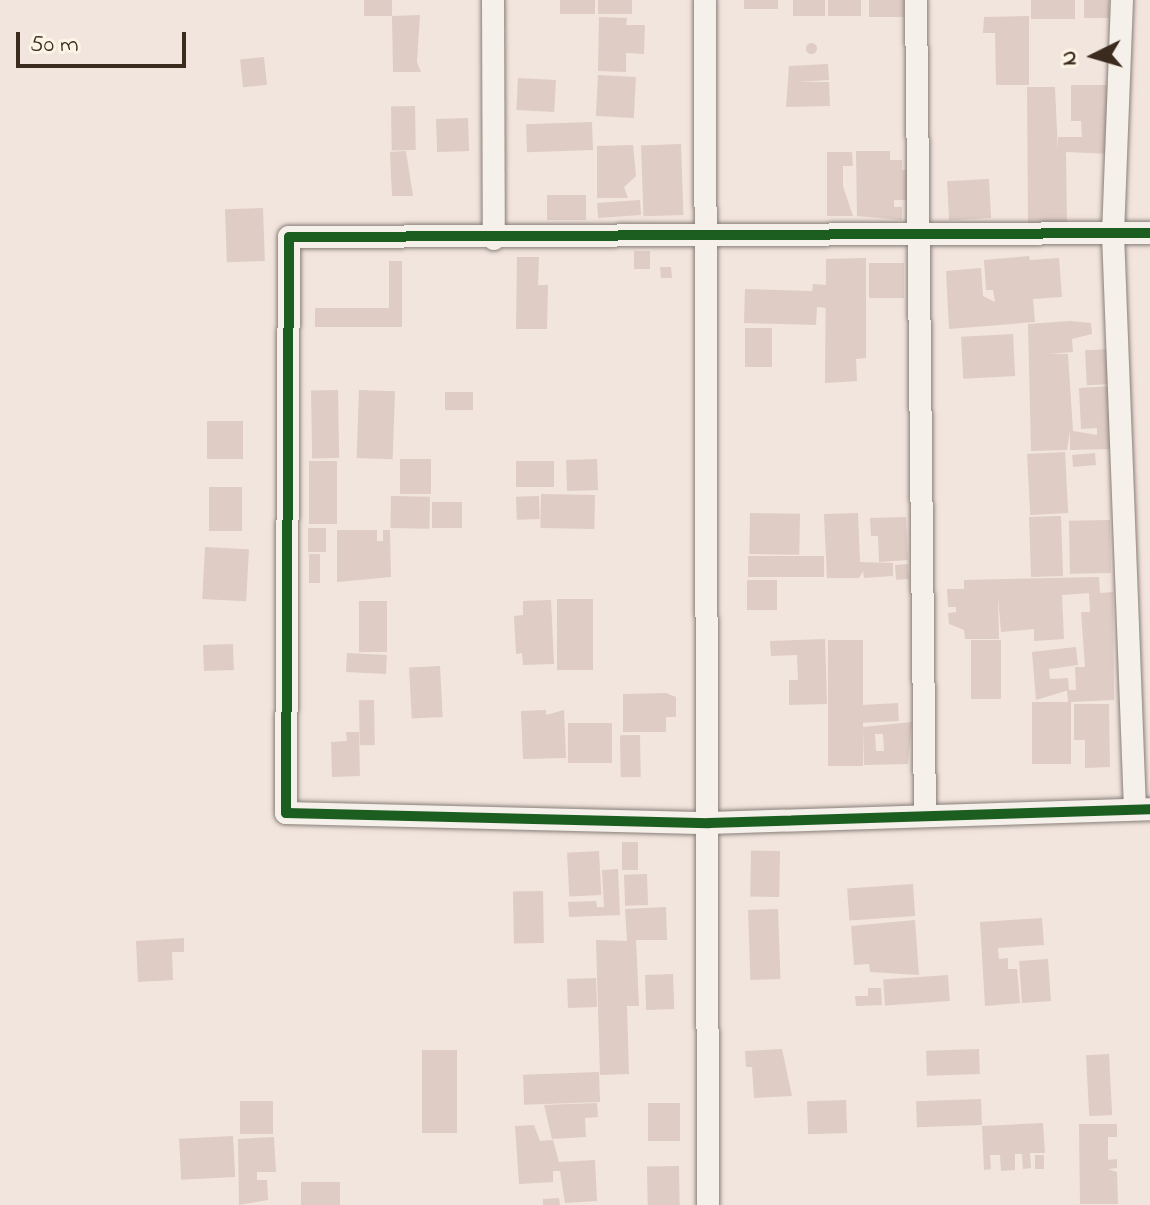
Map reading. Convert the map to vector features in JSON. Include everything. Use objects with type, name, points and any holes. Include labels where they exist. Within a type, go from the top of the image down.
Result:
[{"type":"street","points":[[493,0],[494,239]]},
{"type":"street","points":[[705,0],[708,1205]]},
{"type":"street","points":[[916,0],[925,815]]},
{"type":"street","points":[[1122,0],[1113,234],[1142,809],[709,823],[286,813],[289,237],[494,239],[706,236],[920,236],[1113,234],[1150,233]]},
{"type":"building","points":[[364,0],[392,0],[392,16],[364,16]]},
{"type":"building","points":[[560,0],[595,0],[595,14],[560,14]]},
{"type":"building","points":[[598,0],[632,0],[632,14],[598,14]]},
{"type":"building","points":[[744,0],[778,0],[778,9],[744,9]]},
{"type":"building","points":[[793,0],[825,0],[825,16],[793,16]]},
{"type":"building","points":[[828,0],[861,0],[861,16],[828,16]]},
{"type":"building","points":[[869,0],[904,0],[904,17],[869,17]]},
{"type":"building","points":[[1031,0],[1075,0],[1075,19],[1031,19]]},
{"type":"building","points":[[1084,0],[1109,0],[1109,18],[1084,18]]},
{"type":"building","points":[[420,15],[417,62],[421,72],[393,72],[392,16]]},
{"type":"building","points":[[1029,16],[1029,85],[996,85],[995,33],[983,33],[984,17]]},
{"type":"building","points":[[599,17],[627,18],[626,25],[645,25],[644,54],[626,53],[626,72],[598,71]]},
{"type":"building","points":[[811,42],[817,48],[811,54],[805,48]]},
{"type":"building","points":[[264,57],[267,85],[243,87],[240,60]]},
{"type":"building","points":[[828,64],[829,80],[798,82],[829,82],[830,106],[786,107],[789,66]]},
{"type":"building","points":[[598,75],[636,77],[634,118],[596,116]]},
{"type":"building","points":[[518,78],[556,80],[554,112],[516,110]]},
{"type":"building","points":[[1071,85],[1109,85],[1111,154],[1066,152],[1067,224],[1028,224],[1027,87],[1055,87],[1058,153],[1058,137],[1082,137],[1081,121],[1071,121]]},
{"type":"building","points":[[391,106],[415,106],[416,150],[392,150]]},
{"type":"building","points":[[468,118],[469,151],[437,152],[436,119]]},
{"type":"building","points":[[592,122],[593,150],[527,152],[526,124]]},
{"type":"building","points":[[681,144],[683,215],[644,216],[641,145]]},
{"type":"building","points":[[633,145],[636,176],[624,187],[628,198],[597,198],[597,146]]},
{"type":"building","points":[[406,151],[413,196],[392,196],[390,152]]},
{"type":"building","points":[[856,151],[890,151],[890,160],[902,160],[902,170],[908,170],[908,200],[894,200],[894,207],[902,207],[902,220],[857,216]]},
{"type":"building","points":[[827,152],[852,152],[853,166],[843,166],[843,186],[853,216],[827,216]]},
{"type":"building","points":[[989,179],[991,218],[949,220],[947,181]]},
{"type":"building","points":[[547,195],[586,195],[586,220],[547,220]]},
{"type":"building","points":[[640,200],[641,215],[598,218],[597,203]]},
{"type":"building","points":[[263,208],[265,261],[227,262],[225,209]]},
{"type":"building","points":[[634,251],[650,251],[650,269],[634,269]]},
{"type":"building","points":[[1029,256],[1030,260],[1059,258],[1062,297],[1033,299],[1035,322],[949,329],[946,271],[981,268],[983,296],[995,302],[993,290],[986,290],[984,260]]},
{"type":"building","points":[[517,257],[539,257],[538,285],[548,285],[547,329],[516,329]]},
{"type":"building","points":[[866,258],[866,358],[856,359],[857,381],[825,383],[826,259]]},
{"type":"building","points":[[389,261],[402,261],[402,327],[389,327]]},
{"type":"building","points":[[869,263],[904,263],[904,298],[869,298]]},
{"type":"building","points":[[660,267],[671,267],[672,278],[661,278]]},
{"type":"building","points":[[813,284],[826,285],[826,308],[817,307],[816,325],[744,323],[745,289],[812,291]]},
{"type":"building","points":[[315,308],[389,308],[389,327],[315,327]]},
{"type":"building","points":[[1091,323],[1092,334],[1072,339],[1073,352],[1049,354],[1068,354],[1073,431],[1097,435],[1097,428],[1081,429],[1079,388],[1112,386],[1113,403],[1108,404],[1115,449],[1070,450],[1070,431],[1067,450],[1031,451],[1028,324]]},
{"type":"building","points":[[745,328],[772,328],[772,367],[745,367]]},
{"type":"building","points":[[1013,334],[1015,376],[963,379],[961,337]]},
{"type":"building","points":[[1110,349],[1112,384],[1087,385],[1085,350]]},
{"type":"building","points":[[311,390],[338,390],[339,458],[312,458]]},
{"type":"building","points":[[359,390],[395,391],[393,459],[357,458]]},
{"type":"building","points":[[445,392],[473,392],[473,410],[445,410]]},
{"type":"building","points":[[207,421],[243,421],[243,459],[207,459]]},
{"type":"building","points":[[1065,452],[1068,513],[1030,515],[1027,454]]},
{"type":"building","points":[[1095,453],[1096,465],[1073,467],[1072,455]]},
{"type":"building","points":[[400,459],[431,459],[431,494],[400,494]]},
{"type":"building","points":[[597,459],[598,490],[567,491],[566,460]]},
{"type":"building","points":[[309,461],[337,461],[337,524],[309,524]]},
{"type":"building","points":[[516,461],[554,461],[554,487],[516,487]]},
{"type":"building","points":[[209,487],[242,487],[242,531],[209,531]]},
{"type":"building","points":[[541,494],[595,495],[594,529],[540,528]]},
{"type":"building","points":[[391,496],[430,497],[429,529],[390,528]]},
{"type":"building","points":[[539,496],[540,519],[517,520],[516,497]]},
{"type":"building","points":[[432,502],[462,502],[462,528],[432,528]]},
{"type":"building","points":[[750,513],[800,514],[799,555],[749,554]]},
{"type":"building","points":[[858,513],[860,562],[893,563],[893,576],[864,578],[863,571],[859,578],[827,578],[824,514]]},
{"type":"building","points":[[1061,516],[1063,576],[1031,577],[1029,517]]},
{"type":"building","points":[[906,517],[908,560],[879,562],[878,536],[871,536],[870,518]]},
{"type":"building","points":[[1110,520],[1111,573],[1070,574],[1069,521]]},
{"type":"building","points":[[308,528],[326,528],[326,552],[308,552]]},
{"type":"building","points":[[337,530],[377,530],[377,541],[383,541],[383,530],[390,530],[391,577],[337,582]]},
{"type":"building","points":[[205,547],[249,549],[246,601],[202,599]]},
{"type":"building","points":[[309,554],[320,554],[320,583],[309,583]]},
{"type":"building","points":[[748,556],[824,556],[824,577],[748,577]]},
{"type":"building","points":[[908,564],[909,579],[896,580],[895,565]]},
{"type":"building","points":[[1099,577],[1100,593],[1113,592],[1114,700],[1071,702],[1071,764],[1032,764],[1032,702],[1068,702],[1067,690],[1076,690],[1075,667],[1085,667],[1081,612],[1090,612],[1089,593],[1062,595],[1064,639],[1034,641],[1034,629],[1001,632],[998,596],[999,639],[965,639],[964,630],[949,624],[948,613],[956,612],[956,607],[948,607],[947,589],[964,589],[964,580]]},
{"type":"building","points":[[747,580],[777,580],[777,610],[747,610]]},
{"type":"building","points":[[557,599],[593,599],[593,670],[557,670]]},
{"type":"building","points":[[551,600],[554,664],[523,665],[522,653],[516,654],[514,616],[523,615],[523,601]]},
{"type":"building","points":[[359,601],[387,601],[387,652],[359,652]]},
{"type":"building","points":[[825,639],[827,704],[789,705],[789,680],[798,680],[797,655],[771,656],[770,641]]},
{"type":"building","points":[[828,640],[863,640],[863,766],[828,766]]},
{"type":"building","points":[[971,640],[1001,640],[1001,699],[971,699]]},
{"type":"building","points":[[233,644],[234,670],[204,671],[203,645]]},
{"type":"building","points":[[1076,647],[1078,665],[1049,669],[1050,679],[1068,678],[1069,690],[1036,700],[1032,652]]},
{"type":"building","points":[[347,653],[387,655],[386,674],[346,672]]},
{"type":"building","points":[[440,666],[443,717],[412,719],[409,668]]},
{"type":"building","points":[[666,693],[676,697],[676,717],[666,717],[666,732],[623,732],[623,694]]},
{"type":"building","points":[[359,700],[374,700],[375,745],[360,745]]},
{"type":"building","points":[[898,703],[899,721],[863,723],[862,705]]},
{"type":"building","points":[[1074,704],[1109,704],[1110,767],[1085,768],[1085,740],[1074,740]]},
{"type":"building","points":[[546,710],[546,715],[564,710],[566,758],[523,759],[521,711]]},
{"type":"building","points":[[912,722],[908,764],[864,765],[863,727]],"holes":[[[875,734],[883,734],[884,751],[876,751]]]},
{"type":"building","points":[[568,723],[612,723],[612,763],[568,763]]},
{"type":"building","points":[[346,732],[359,732],[360,776],[332,777],[331,742],[347,741]]},
{"type":"building","points":[[620,735],[640,735],[641,777],[621,777]]},
{"type":"building","points":[[622,842],[638,842],[638,870],[622,870]]},
{"type":"building","points":[[751,850],[780,851],[779,897],[750,896]]},
{"type":"building","points":[[599,851],[601,895],[569,897],[567,853]]},
{"type":"building","points":[[618,869],[620,915],[569,917],[568,902],[596,901],[597,907],[604,907],[602,870]]},
{"type":"building","points":[[647,874],[648,905],[625,906],[624,875]]},
{"type":"building","points":[[913,884],[915,916],[849,921],[847,889]]},
{"type":"building","points":[[543,891],[544,943],[514,944],[513,892]]},
{"type":"building","points":[[666,907],[667,940],[636,940],[639,1006],[627,1006],[629,1074],[600,1075],[596,940],[627,941],[625,909]]},
{"type":"building","points":[[778,909],[780,979],[750,980],[748,910]]},
{"type":"building","points":[[1042,918],[1044,945],[998,948],[999,959],[1008,958],[1008,969],[1017,969],[1020,1003],[985,1006],[980,922]]},
{"type":"building","points":[[915,920],[919,975],[870,972],[869,964],[854,965],[851,926]]},
{"type":"building","points":[[184,938],[184,952],[172,952],[173,980],[138,982],[136,941]]},
{"type":"building","points":[[1048,959],[1051,1001],[1022,1003],[1019,961]]},
{"type":"building","points":[[673,974],[674,1009],[646,1010],[645,975]]},
{"type":"building","points":[[948,975],[950,1001],[885,1005],[883,980]]},
{"type":"building","points":[[596,978],[597,1007],[568,1008],[567,979]]},
{"type":"building","points":[[868,988],[881,988],[882,1005],[856,1006],[855,996],[868,996]]},
{"type":"building","points":[[782,1049],[792,1096],[754,1098],[752,1067],[746,1067],[745,1051]]},
{"type":"building","points":[[979,1049],[980,1074],[927,1076],[926,1051]]},
{"type":"building","points":[[422,1050],[457,1050],[457,1133],[422,1133]]},
{"type":"building","points":[[1109,1054],[1112,1115],[1089,1116],[1086,1055]]},
{"type":"building","points":[[599,1072],[600,1102],[524,1105],[523,1075]]},
{"type":"building","points":[[981,1099],[982,1125],[917,1127],[916,1101]]},
{"type":"building","points":[[846,1100],[847,1133],[808,1134],[807,1101]]},
{"type":"building","points":[[240,1101],[273,1101],[273,1134],[240,1134]]},
{"type":"building","points":[[597,1103],[598,1117],[585,1118],[586,1137],[552,1139],[544,1105]]},
{"type":"building","points":[[648,1103],[680,1103],[680,1141],[648,1141]]},
{"type":"building","points":[[1043,1123],[1045,1153],[1030,1153],[1031,1168],[1023,1169],[1022,1154],[1015,1154],[1015,1170],[1001,1171],[1000,1155],[990,1155],[991,1169],[984,1170],[982,1126]]},
{"type":"building","points":[[1079,1124],[1117,1124],[1117,1137],[1108,1137],[1108,1160],[1117,1159],[1117,1168],[1108,1169],[1117,1172],[1118,1204],[1080,1204]]},
{"type":"building","points":[[534,1125],[540,1141],[553,1140],[559,1162],[595,1160],[597,1201],[565,1203],[560,1171],[553,1171],[553,1182],[519,1184],[515,1126]]},
{"type":"building","points":[[233,1136],[235,1177],[181,1180],[179,1139]]},
{"type":"building","points":[[274,1137],[276,1172],[257,1172],[257,1180],[267,1180],[268,1200],[239,1205],[238,1139]]},
{"type":"building","points":[[1035,1155],[1044,1155],[1044,1169],[1035,1169]]},
{"type":"building","points":[[679,1166],[680,1205],[648,1205],[647,1167]]},
{"type":"building","points":[[301,1182],[340,1182],[340,1205],[301,1205]]},
{"type":"building","points":[[559,1198],[560,1205],[543,1205],[543,1199]]},
{"type":"cycle path","points":[[1150,233],[289,237],[286,813],[709,823],[1150,809]]}]
